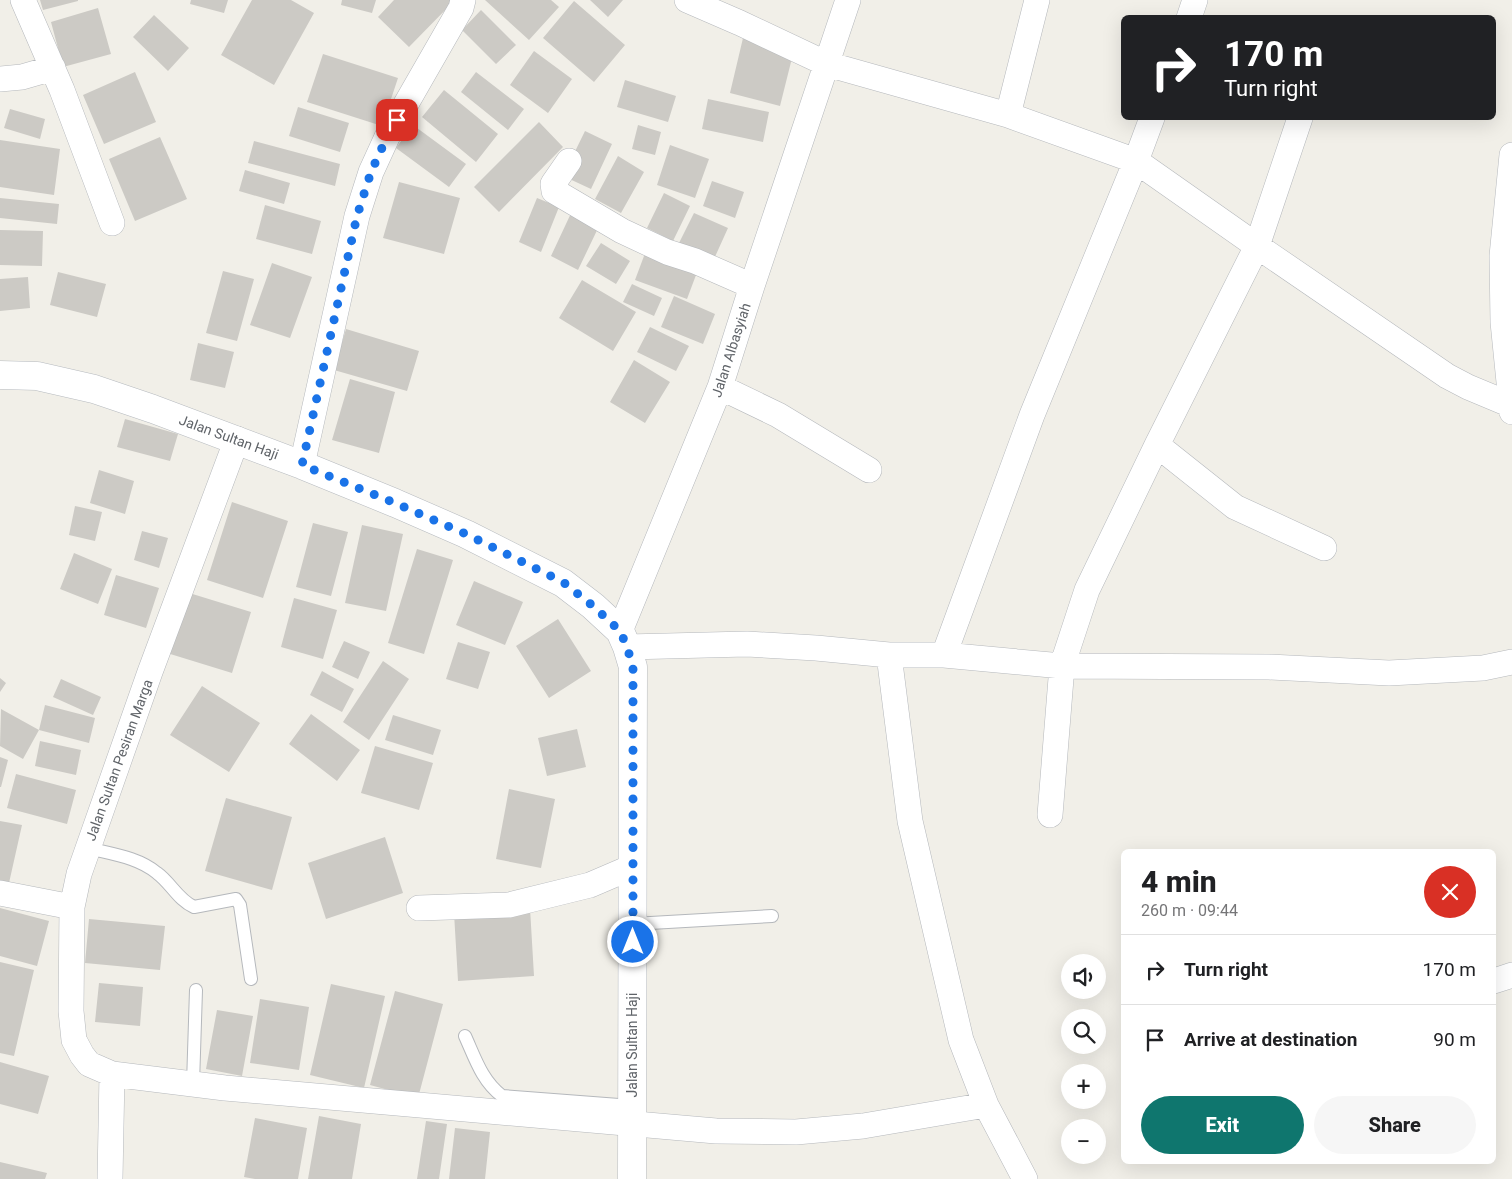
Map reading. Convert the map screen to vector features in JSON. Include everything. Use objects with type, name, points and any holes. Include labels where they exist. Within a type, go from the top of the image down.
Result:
[{"type":"street","points":[[23,0],[62,90],[112,223]]},
{"type":"street","points":[[302,465],[357,216],[371,172],[387,137],[461,8],[463,0]]},
{"type":"street","points":[[687,0],[827,64],[1008,115],[1136,161],[1256,246],[1447,376],[1468,387],[1511,399],[1503,322],[1502,256],[1512,155]]},
{"type":"street","name":"Jalan Albasyiah","points":[[624,639],[720,388],[752,286],[848,0]]},
{"type":"street","points":[[1008,115],[1037,0]]},
{"type":"street","points":[[1190,15],[1195,0]]},
{"type":"street","points":[[0,79],[22,78],[53,68]]},
{"type":"street","points":[[944,655],[1032,415],[1151,120]]},
{"type":"street","points":[[1050,815],[1062,666],[1087,590],[1256,246],[1299,120]]},
{"type":"street","points":[[569,161],[552,184],[554,191],[622,231],[667,252],[752,286]]},
{"type":"street","name":"Jalan Sultan Haji","points":[[0,375],[37,376],[94,390],[237,439],[395,503],[466,534],[563,582],[593,606],[624,639],[633,667],[632,1179]]},
{"type":"street","points":[[720,388],[778,415],[839,450],[869,470]]},
{"type":"street","name":"Jalan Sultan Pesiran Marga","points":[[237,439],[150,672],[79,874],[72,907],[71,1011],[74,1040],[89,1064],[112,1074],[225,1088],[632,1115],[716,1130],[796,1132],[863,1126],[986,1105]]},
{"type":"street","points":[[1157,445],[1235,507],[1324,548]]},
{"type":"street","points":[[624,639],[816,648],[889,655],[944,655],[1062,666],[1269,667],[1389,673],[1483,668],[1512,662]]},
{"type":"street","points":[[889,655],[910,821],[961,1040],[986,1105],[1025,1179]]},
{"type":"street","points":[[419,908],[509,905],[590,885],[632,867]]},
{"type":"street","points":[[0,893],[72,907]]},
{"type":"street","points":[[1496,981],[1512,975]]},
{"type":"street","points":[[110,1179],[112,1074]]},
{"type":"lane","points":[[88,848],[141,862],[157,872],[182,900],[194,907],[236,900],[240,905],[251,979]]},
{"type":"lane","points":[[633,924],[772,916]]},
{"type":"lane","points":[[193,1084],[196,990]]},
{"type":"lane","points":[[465,1036],[483,1076],[494,1090],[502,1096],[632,1115]]},
{"type":"building","points":[[40,0],[78,0],[78,1],[43,10]]},
{"type":"building","points":[[191,0],[228,0],[224,13],[190,4]]},
{"type":"building","points":[[252,0],[291,0],[314,13],[274,85],[221,55]]},
{"type":"building","points":[[342,0],[376,0],[372,13],[341,5]]},
{"type":"building","points":[[394,0],[455,0],[409,47],[378,17]]},
{"type":"building","points":[[485,0],[551,0],[559,7],[529,40]]},
{"type":"building","points":[[590,0],[623,0],[608,17]]},
{"type":"building","points":[[574,1],[625,45],[594,82],[543,38]]},
{"type":"building","points":[[98,8],[111,54],[63,67],[51,22]]},
{"type":"building","points":[[481,10],[516,45],[496,64],[462,30]]},
{"type":"building","points":[[154,15],[189,48],[168,71],[133,37]]},
{"type":"building","points":[[743,38],[794,50],[780,106],[730,93]]},
{"type":"building","points":[[534,51],[572,79],[548,113],[510,85]]},
{"type":"building","points":[[323,54],[398,78],[382,126],[307,102]]},
{"type":"building","points":[[135,72],[156,122],[104,144],[83,95]]},
{"type":"building","points":[[476,72],[524,109],[508,130],[461,92]]},
{"type":"building","points":[[625,80],[676,96],[668,122],[617,107]]},
{"type":"building","points":[[444,90],[498,134],[476,162],[422,117]]},
{"type":"building","points":[[708,99],[769,112],[763,142],[702,129]]},
{"type":"building","points":[[298,107],[349,123],[340,152],[289,136]]},
{"type":"building","points":[[10,109],[45,119],[40,139],[4,128]]},
{"type":"building","points":[[539,122],[563,147],[499,212],[474,187]]},
{"type":"building","points":[[413,125],[466,164],[449,187],[396,148]]},
{"type":"building","points":[[638,125],[661,132],[655,155],[632,149]]},
{"type":"building","points":[[585,131],[612,144],[591,189],[563,176]]},
{"type":"building","points":[[160,137],[187,199],[135,221],[109,159]]},
{"type":"building","points":[[0,140],[60,149],[54,195],[0,187]]},
{"type":"building","points":[[254,141],[340,164],[335,186],[248,163]]},
{"type":"building","points":[[670,145],[709,159],[695,198],[657,185]]},
{"type":"building","points":[[618,156],[644,172],[621,213],[595,199]]},
{"type":"building","points":[[245,170],[290,183],[284,204],[239,191]]},
{"type":"building","points":[[712,181],[744,192],[735,218],[703,206]]},
{"type":"building","points":[[399,182],[460,198],[444,254],[383,238]]},
{"type":"building","points":[[664,193],[690,206],[673,241],[647,228]]},
{"type":"building","points":[[0,198],[59,204],[57,224],[0,218]]},
{"type":"building","points":[[537,198],[559,207],[541,252],[519,242]]},
{"type":"building","points":[[265,205],[321,221],[312,254],[256,239]]},
{"type":"building","points":[[573,209],[601,222],[578,270],[551,256]]},
{"type":"building","points":[[694,213],[728,228],[714,259],[679,243]]},
{"type":"building","points":[[0,230],[43,231],[42,266],[0,265]]},
{"type":"building","points":[[601,243],[630,261],[616,284],[586,266]]},
{"type":"building","points":[[647,248],[699,267],[687,299],[635,280]]},
{"type":"building","points":[[272,263],[312,277],[290,338],[250,325]]},
{"type":"building","points":[[223,271],[254,279],[237,341],[206,333]]},
{"type":"building","points":[[58,272],[106,284],[97,317],[50,305]]},
{"type":"building","points":[[28,277],[30,308],[0,311],[0,279]]},
{"type":"building","points":[[582,280],[636,312],[613,351],[559,318]]},
{"type":"building","points":[[632,284],[662,298],[654,316],[623,302]]},
{"type":"building","points":[[674,296],[715,314],[703,344],[661,327]]},
{"type":"building","points":[[650,327],[689,346],[676,371],[637,352]]},
{"type":"building","points":[[346,329],[419,351],[407,391],[334,370]]},
{"type":"building","points":[[198,343],[234,352],[225,388],[190,380]]},
{"type":"building","points":[[634,360],[670,382],[645,423],[610,402]]},
{"type":"building","points":[[350,379],[395,392],[379,453],[332,440]]},
{"type":"building","points":[[125,419],[178,434],[170,461],[117,447]]},
{"type":"building","points":[[99,470],[134,481],[125,514],[90,503]]},
{"type":"building","points":[[232,502],[288,521],[263,598],[207,580]]},
{"type":"building","points":[[75,506],[102,512],[95,541],[69,535]]},
{"type":"building","points":[[313,523],[348,532],[331,596],[296,587]]},
{"type":"building","points":[[362,525],[403,534],[386,611],[345,603]]},
{"type":"building","points":[[142,531],[168,538],[159,568],[134,560]]},
{"type":"building","points":[[417,549],[453,560],[424,654],[388,643]]},
{"type":"building","points":[[74,553],[112,569],[98,604],[60,589]]},
{"type":"building","points":[[116,575],[159,588],[146,628],[104,615]]},
{"type":"building","points":[[474,581],[523,602],[505,645],[456,625]]},
{"type":"building","points":[[186,592],[251,612],[232,673],[167,653]]},
{"type":"building","points":[[294,598],[337,610],[323,659],[281,647]]},
{"type":"building","points":[[558,619],[591,671],[549,698],[516,646]]},
{"type":"building","points":[[344,641],[370,652],[358,679],[332,667]]},
{"type":"building","points":[[458,642],[490,652],[478,689],[446,679]]},
{"type":"building","points":[[383,661],[409,679],[369,740],[343,722]]},
{"type":"building","points":[[322,671],[354,689],[342,712],[310,695]]},
{"type":"building","points":[[0,678],[6,683],[0,692]]},
{"type":"building","points":[[61,679],[101,697],[93,715],[53,697]]},
{"type":"building","points":[[202,686],[260,723],[229,772],[170,735]]},
{"type":"building","points":[[45,705],[95,718],[89,743],[39,730]]},
{"type":"building","points":[[1,709],[39,730],[23,759],[0,746]]},
{"type":"building","points":[[311,714],[360,750],[337,781],[289,744]]},
{"type":"building","points":[[393,715],[441,730],[433,755],[385,740]]},
{"type":"building","points":[[577,729],[586,767],[547,776],[538,738]]},
{"type":"building","points":[[40,741],[81,750],[76,775],[35,766]]},
{"type":"building","points":[[375,746],[433,763],[419,810],[361,793]]},
{"type":"building","points":[[0,757],[8,760],[1,787],[0,787]]},
{"type":"building","points":[[16,774],[76,790],[67,824],[7,808]]},
{"type":"building","points":[[509,789],[555,799],[541,868],[496,859]]},
{"type":"building","points":[[226,798],[292,817],[272,890],[205,871]]},
{"type":"building","points":[[0,821],[22,825],[9,883],[0,881]]},
{"type":"building","points":[[385,837],[403,893],[326,919],[308,863]]},
{"type":"building","points":[[0,908],[49,921],[37,966],[0,956]]},
{"type":"building","points":[[530,908],[534,976],[458,981],[454,913]]},
{"type":"building","points":[[89,919],[165,926],[160,970],[85,963]]},
{"type":"building","points":[[0,962],[34,970],[14,1056],[0,1053]]},
{"type":"building","points":[[99,983],[143,987],[140,1026],[95,1022]]},
{"type":"building","points":[[331,984],[385,996],[364,1088],[310,1075]]},
{"type":"building","points":[[395,991],[443,1004],[418,1098],[370,1085]]},
{"type":"building","points":[[260,999],[309,1007],[299,1070],[250,1063]]},
{"type":"building","points":[[217,1010],[253,1016],[242,1076],[206,1069]]},
{"type":"building","points":[[0,1062],[49,1076],[38,1114],[0,1104]]},
{"type":"building","points":[[319,1116],[361,1124],[352,1179],[308,1179]]},
{"type":"building","points":[[255,1118],[307,1128],[298,1179],[255,1179],[244,1177]]},
{"type":"building","points":[[426,1121],[447,1124],[439,1179],[417,1179]]},
{"type":"building","points":[[455,1128],[490,1132],[485,1179],[449,1179]]},
{"type":"building","points":[[0,1162],[47,1173],[45,1179],[0,1179]]},
{"type":"route","points":[[397,120],[371,172],[357,216],[302,465],[466,534],[563,582],[620,631],[633,667],[633,942]]}]
